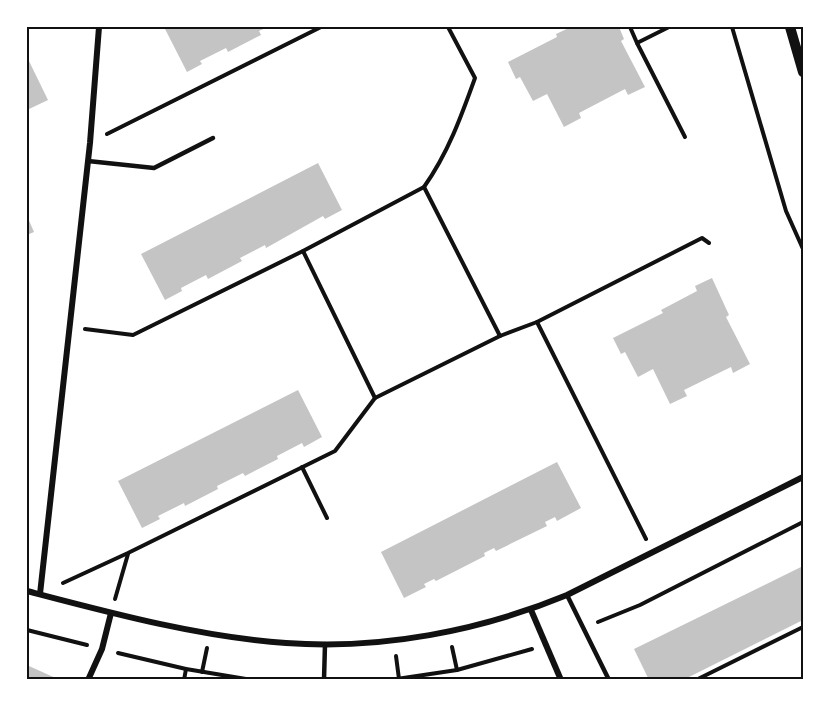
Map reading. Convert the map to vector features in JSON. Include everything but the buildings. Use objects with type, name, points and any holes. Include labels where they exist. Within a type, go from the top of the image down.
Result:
[{"type":"street","points":[[40,594],[90,143],[99,27]]},
{"type":"street","points":[[790,27],[803,72]]},
{"type":"street","points":[[27,591],[111,613],[257,640],[325,644],[394,640],[485,624],[567,596],[803,477]]},
{"type":"street","points":[[531,610],[544,645],[561,680]]},
{"type":"street","points":[[88,680],[102,649],[111,613]]},
{"type":"lane","points":[[88,161],[154,168],[213,138]]},
{"type":"lane","points":[[567,596],[609,680]]},
{"type":"lane","points":[[324,680],[325,644]]},
{"type":"path","points":[[90,143],[321,27]]},
{"type":"path","points":[[68,326],[133,335],[303,251],[424,187],[440,165],[453,138],[474,78],[448,27]]},
{"type":"path","points":[[630,27],[685,137]]},
{"type":"path","points":[[638,43],[669,27]]},
{"type":"path","points":[[732,27],[786,211],[803,249]]},
{"type":"path","points":[[424,187],[500,336]]},
{"type":"path","points":[[40,594],[335,451],[375,398],[500,336],[537,322],[702,238],[709,243]]},
{"type":"path","points":[[303,251],[375,398]]},
{"type":"path","points":[[537,322],[653,553]]},
{"type":"path","points":[[302,467],[327,518]]},
{"type":"path","points":[[584,628],[640,605],[803,522]]},
{"type":"path","points":[[111,613],[128,553]]},
{"type":"path","points":[[696,680],[803,627]]},
{"type":"path","points":[[27,630],[186,669],[252,680]]},
{"type":"path","points":[[449,631],[457,670]]},
{"type":"path","points":[[202,672],[210,633]]},
{"type":"path","points":[[394,640],[399,679]]},
{"type":"path","points":[[390,680],[409,679],[457,670],[544,645]]},
{"type":"path","points":[[184,680],[186,669]]}]
